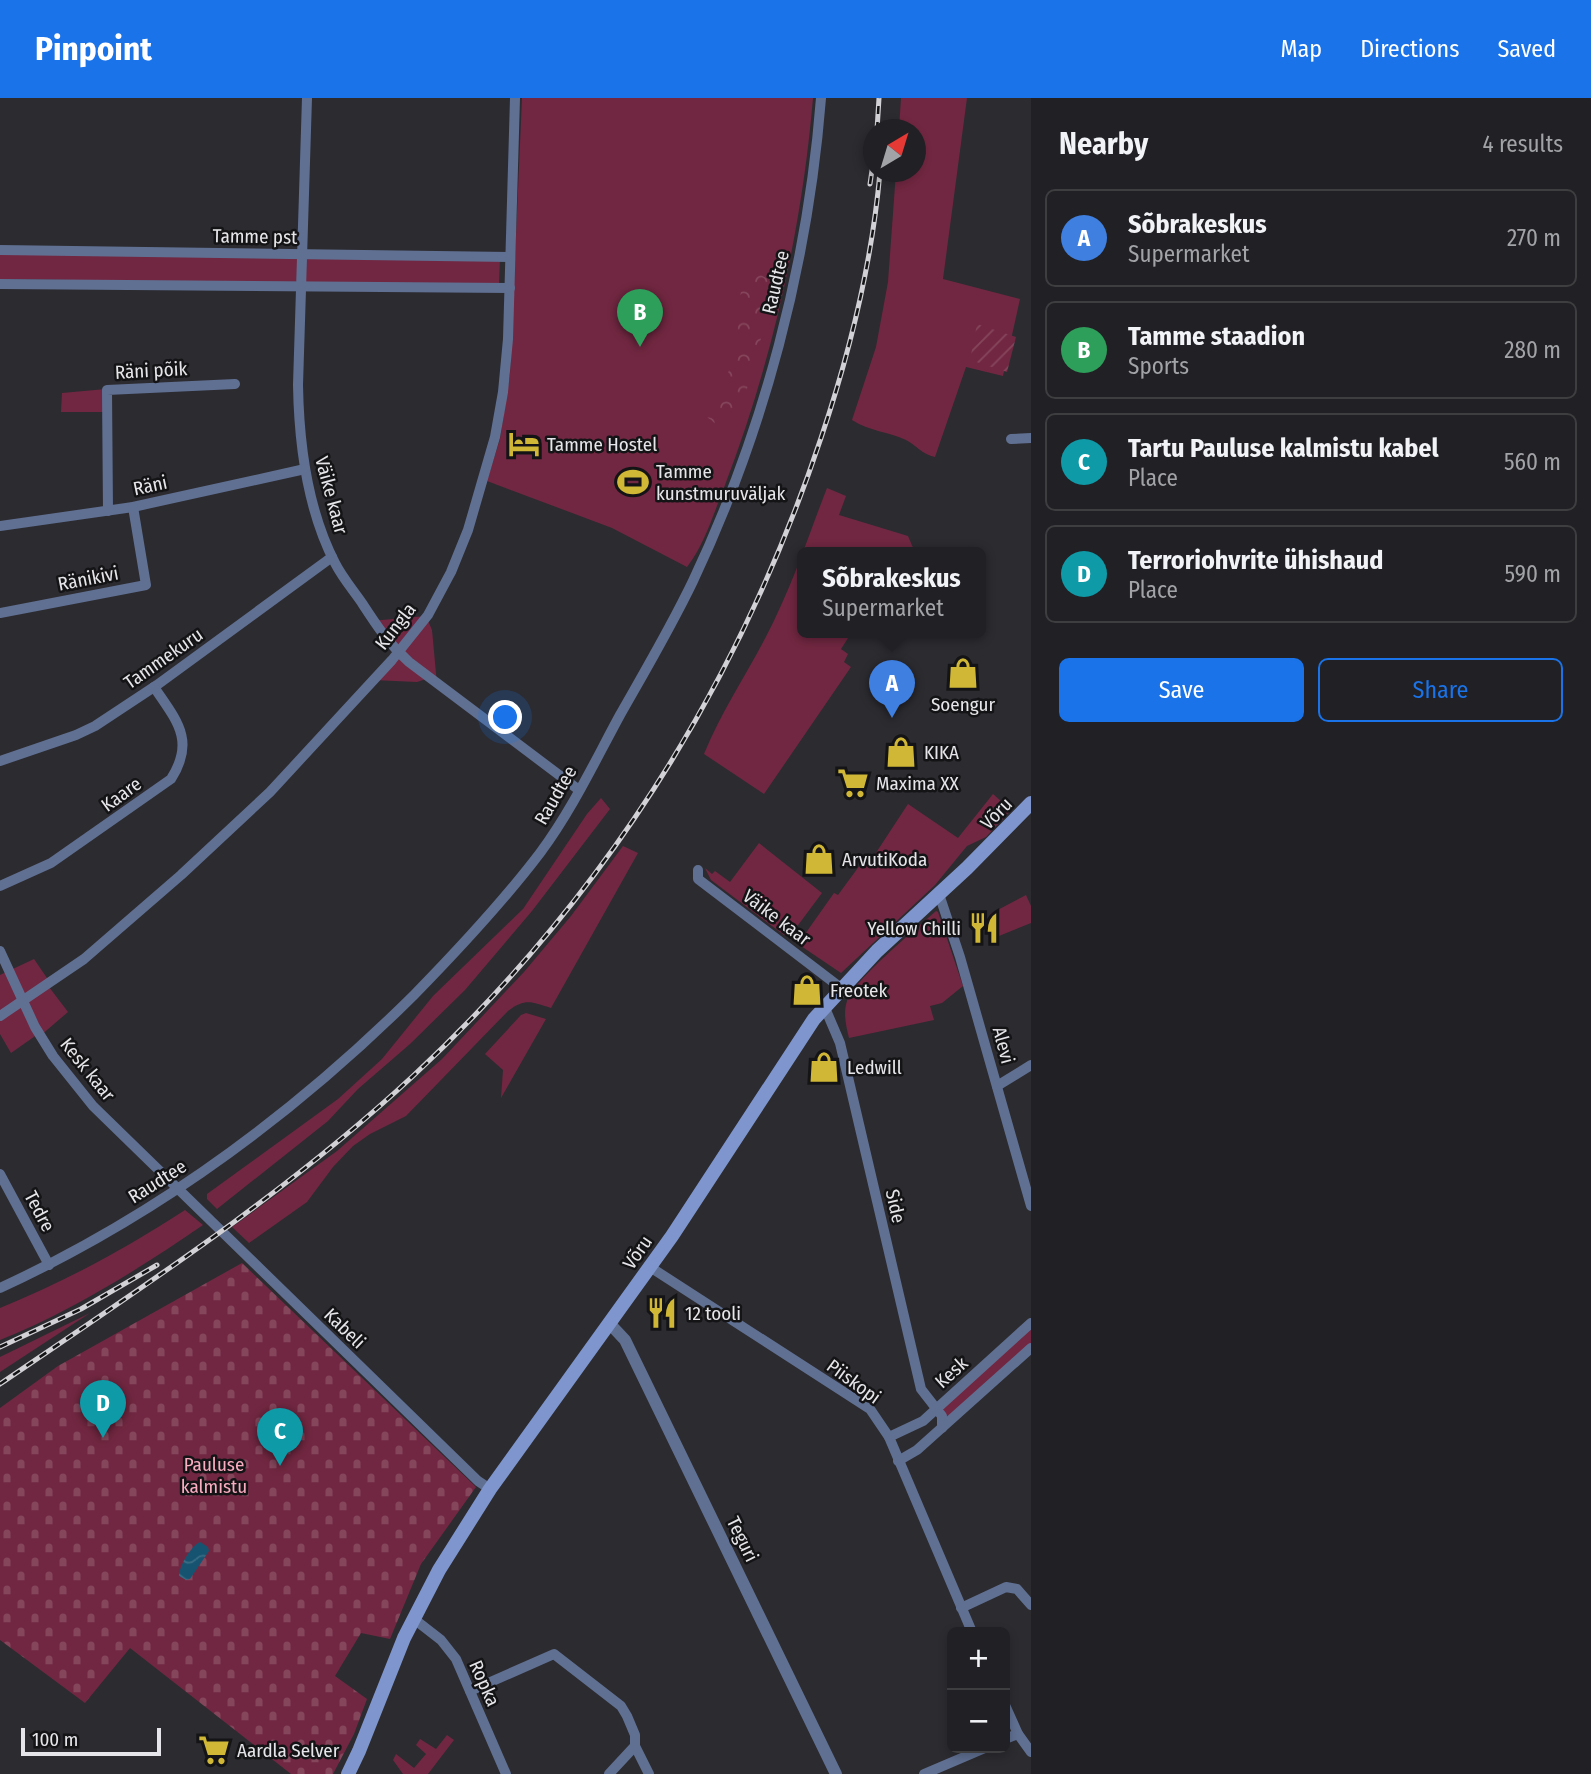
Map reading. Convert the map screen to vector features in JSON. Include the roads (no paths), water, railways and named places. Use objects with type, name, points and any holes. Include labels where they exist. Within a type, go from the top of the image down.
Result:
[{"type":"main road","name":"Võru","points":[[348,1774],[414,1619],[439,1570],[490,1489],[650,1267],[814,1019],[877,951],[1030,808]]},
{"type":"street","name":"Väike kaar","points":[[307,98],[299,424],[305,469],[318,520],[332,557],[389,643],[398,652],[579,790]]},
{"type":"street","name":"Kungla","points":[[0,1016],[84,959],[181,875],[270,792],[398,652],[428,615],[451,572],[467,530],[495,437],[503,392],[508,339],[515,98]]},
{"type":"street","name":"Raudtee","points":[[0,1288],[49,1265],[178,1189],[260,1133],[294,1105],[410,999],[469,937],[529,867],[559,826],[692,582],[730,495],[779,344],[791,293],[809,206],[821,98]]},
{"type":"street","name":"Tamme pst","points":[[0,250],[510,257]]},
{"type":"street","points":[[0,284],[510,288]]},
{"type":"street","name":"Räni põik","points":[[108,511],[107,390],[235,384]]},
{"type":"street","points":[[1011,439],[1031,438]]},
{"type":"street","name":"Räni","points":[[0,526],[133,507],[305,469]]},
{"type":"street","name":"Ränikivi","points":[[0,613],[146,585],[133,507]]},
{"type":"street","name":"Tammekuru","points":[[0,761],[87,730],[153,687],[332,557]]},
{"type":"street","name":"Kaare","points":[[0,886],[51,863],[171,779],[180,766],[183,750],[179,725],[153,687]]},
{"type":"street","name":"Väike kaar","points":[[698,870],[698,879],[841,988]]},
{"type":"street","name":"Alevi","points":[[939,894],[960,957],[1031,1206]]},
{"type":"street","name":"Kesk kaar","points":[[0,951],[22,1002],[53,1056],[93,1106],[178,1189]]},
{"type":"street","name":"Side","points":[[825,1008],[840,1043],[921,1389],[942,1416],[942,1428]]},
{"type":"street","points":[[997,1086],[1031,1065]]},
{"type":"street","name":"Tedre","points":[[0,1174],[49,1265]]},
{"type":"street","name":"Kabeli","points":[[178,1189],[478,1481],[490,1489]]},
{"type":"street","name":"Piiskopi","points":[[650,1267],[870,1409],[889,1437],[970,1627]]},
{"type":"street","name":"Kesk","points":[[889,1437],[923,1421],[1031,1323]]},
{"type":"street","name":"Teguri","points":[[610,1324],[625,1340],[836,1774]]},
{"type":"street","name":"Kesk","points":[[898,1461],[917,1450],[1031,1348]]},
{"type":"street","points":[[961,1608],[1006,1587],[1017,1589],[1031,1605]]},
{"type":"street","name":"Ropka","points":[[414,1619],[429,1628],[449,1649],[506,1774]]},
{"type":"street","points":[[470,1691],[554,1654],[621,1706],[635,1735],[635,1746],[649,1774]]},
{"type":"street","points":[[1010,1716],[1018,1734],[1031,1752]]},
{"type":"street","points":[[1010,1737],[1018,1734]]},
{"type":"street","points":[[609,1774],[635,1746]]},
{"type":"street","points":[[924,1774],[973,1753]]},
{"type":"water","points":[[200,1542],[208,1547],[209,1551],[190,1579],[186,1580],[179,1576],[181,1567],[189,1552]]},
{"type":"railway","points":[[878,119],[879,98]]},
{"type":"railway","points":[[0,1384],[212,1238],[365,1119],[482,1008],[545,936],[604,861],[658,783],[706,701],[749,617],[788,529],[821,438],[850,340],[865,273],[879,182]]},
{"type":"railway","points":[[0,1347],[81,1309],[157,1265]]},
{"type":"place","name":"Tamme staadion","points":[[640,347]]},
{"type":"place","name":"Tamme Hostel","points":[[524,444]]},
{"type":"place","name":"Tamme kunstmuruväljak","points":[[633,482]]},
{"type":"place","name":"Soengur","points":[[963,673]]},
{"type":"place","name":"Sõbrakeskus","points":[[892,718]]},
{"type":"place","name":"KIKA","points":[[901,752]]},
{"type":"place","name":"Maxima XX","points":[[853,783]]},
{"type":"place","name":"ArvutiKoda","points":[[819,859]]},
{"type":"place","name":"Yellow Chilli","points":[[984,928]]},
{"type":"place","name":"Freotek","points":[[807,990]]},
{"type":"place","name":"Ledwill","points":[[824,1067]]},
{"type":"place","name":"12 tooli","points":[[662,1313]]},
{"type":"place","name":"Terroriohvrite ühishaud","points":[[103,1438]]},
{"type":"place","name":"Tartu Pauluse kalmistu kabel","points":[[280,1466]]},
{"type":"place","name":"Aardla Selver","points":[[214,1750]]},
{"type":"park label","name":"Pauluse kalmistu","points":[[214,1475]]}]
